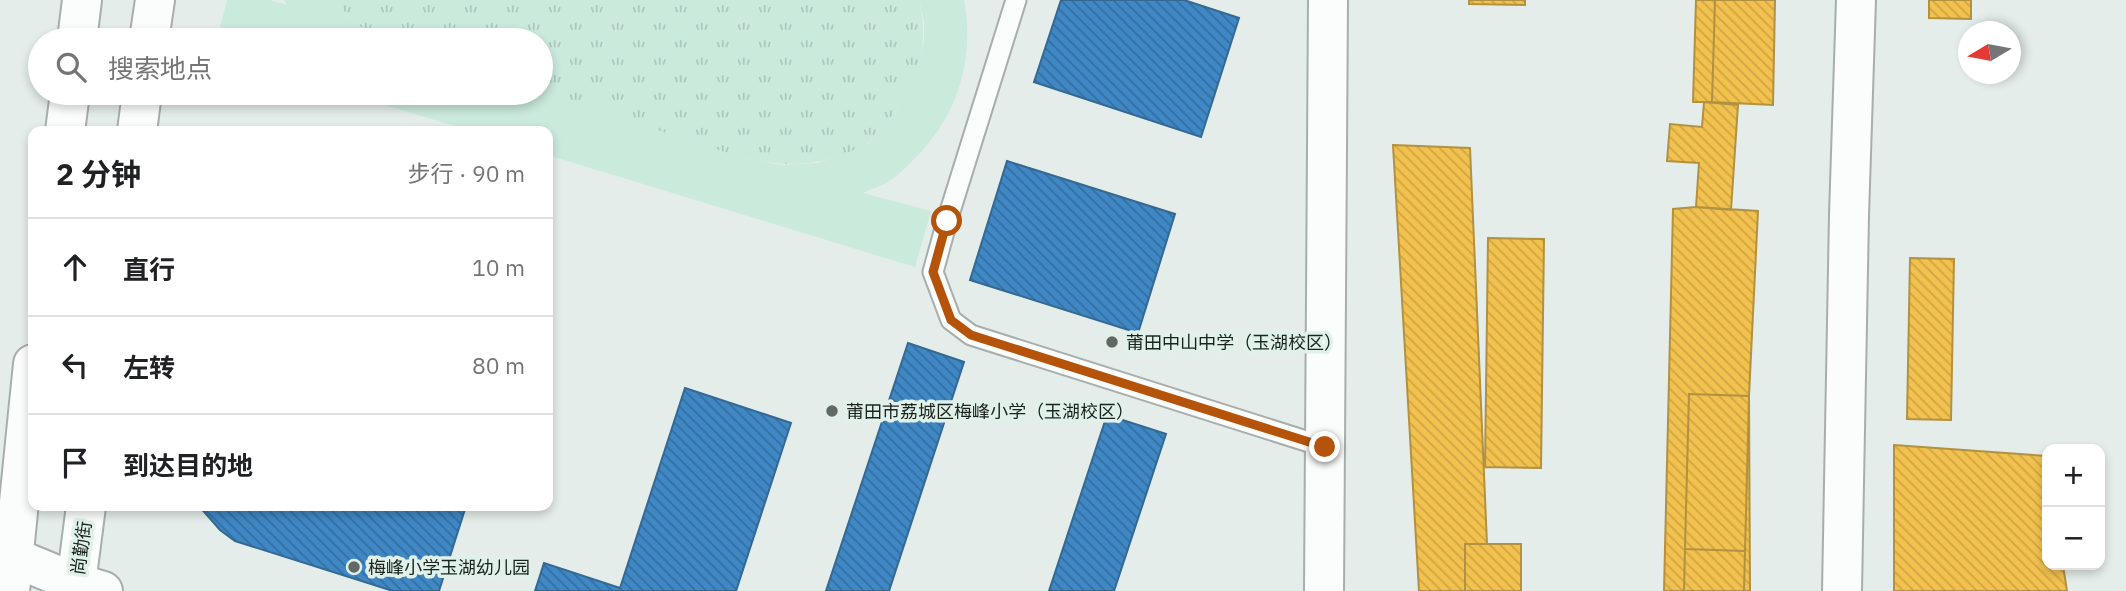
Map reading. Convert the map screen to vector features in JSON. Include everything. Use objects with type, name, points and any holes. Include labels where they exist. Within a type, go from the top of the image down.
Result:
[{"type":"street","points":[[78,28],[82,0]]},
{"type":"street","points":[[151,28],[155,0]]},
{"type":"street","points":[[1324,591],[1328,0]]},
{"type":"street","points":[[1842,591],[1856,0]]},
{"type":"street","points":[[66,126],[68,105]]},
{"type":"street","points":[[138,126],[140,105]]},
{"type":"street","points":[[28,412],[11,574],[85,588]]},
{"type":"street","name":"尚勤街","points":[[85,588],[86,511]]},
{"type":"lane","points":[[1016,0],[933,272],[951,320],[971,335],[1325,447]]},
{"type":"green space","points":[[227,0],[270,0],[287,5],[284,0],[334,0],[363,28],[220,28]]},
{"type":"green space","points":[[334,0],[919,0],[923,43],[913,81],[887,123],[873,139],[855,151],[834,158],[791,164],[733,155],[553,96],[553,28],[363,28]]},
{"type":"green space","points":[[919,0],[964,0],[967,44],[960,85],[953,104],[931,141],[892,180],[863,193],[931,211],[915,267],[553,157],[553,126],[455,126],[385,105],[553,105],[553,96],[743,158],[781,165],[817,163],[869,143],[884,128],[904,97],[920,60],[924,21]]},
{"type":"building: 住宅","points":[[1469,0],[1525,0],[1525,5],[1469,4]]},
{"type":"building: 住宅","points":[[1696,0],[1715,0],[1712,102],[1693,102]]},
{"type":"building: 住宅","points":[[1715,0],[1775,0],[1773,105],[1712,102]]},
{"type":"building: 住宅","points":[[1929,0],[1971,0],[1971,19],[1929,18]]},
{"type":"building: 住宅","points":[[1704,102],[1738,105],[1731,210],[1696,207],[1699,163],[1667,161],[1670,124],[1702,127]]},
{"type":"building: 住宅","points":[[1393,145],[1470,148],[1487,544],[1465,544],[1465,591],[1419,591]]},
{"type":"building: 住宅","points":[[1696,207],[1758,211],[1749,396],[1750,591],[1664,591],[1673,209]]},
{"type":"building: 住宅","points":[[1488,238],[1544,239],[1541,468],[1485,467]]},
{"type":"building: 住宅","points":[[1910,258],[1954,259],[1951,420],[1907,419]]},
{"type":"building: 住宅","points":[[1689,394],[1749,396],[1745,551],[1685,549]]},
{"type":"building: 住宅","points":[[1894,445],[2042,456],[2042,570],[2064,570],[2067,591],[1894,591]]},
{"type":"building: 住宅","points":[[1465,544],[1521,544],[1521,591],[1465,591]]},
{"type":"building: 住宅","points":[[1685,549],[1745,551],[1744,591],[1684,591]]},
{"type":"building: 学校","points":[[1061,0],[1184,0],[1239,18],[1201,137],[1034,82]]},
{"type":"building: 学校","points":[[1007,161],[1175,214],[1138,333],[970,280]]},
{"type":"building: 学校","points":[[908,343],[964,362],[889,591],[826,591]]},
{"type":"building: 学校","points":[[685,388],[791,423],[736,591],[535,591],[544,563],[620,588]]},
{"type":"building: 学校","points":[[1107,415],[1166,434],[1114,591],[1049,591]]},
{"type":"building: 学校","name":"梅峰小学玉湖幼儿园","points":[[203,511],[464,511],[439,591],[393,591],[235,541],[220,530]]},
{"type":"place","name":"莆田中山中学（玉湖校区）","points":[[1112,342]]},
{"type":"place","name":"莆田市荔城区梅峰小学（玉湖校区）","points":[[832,411]]},
{"type":"place","name":"梅峰小学玉湖幼儿园","points":[[354,567]]},
{"type":"route","points":[[947,221],[933,272],[951,320],[971,335],[1325,447]]}]
